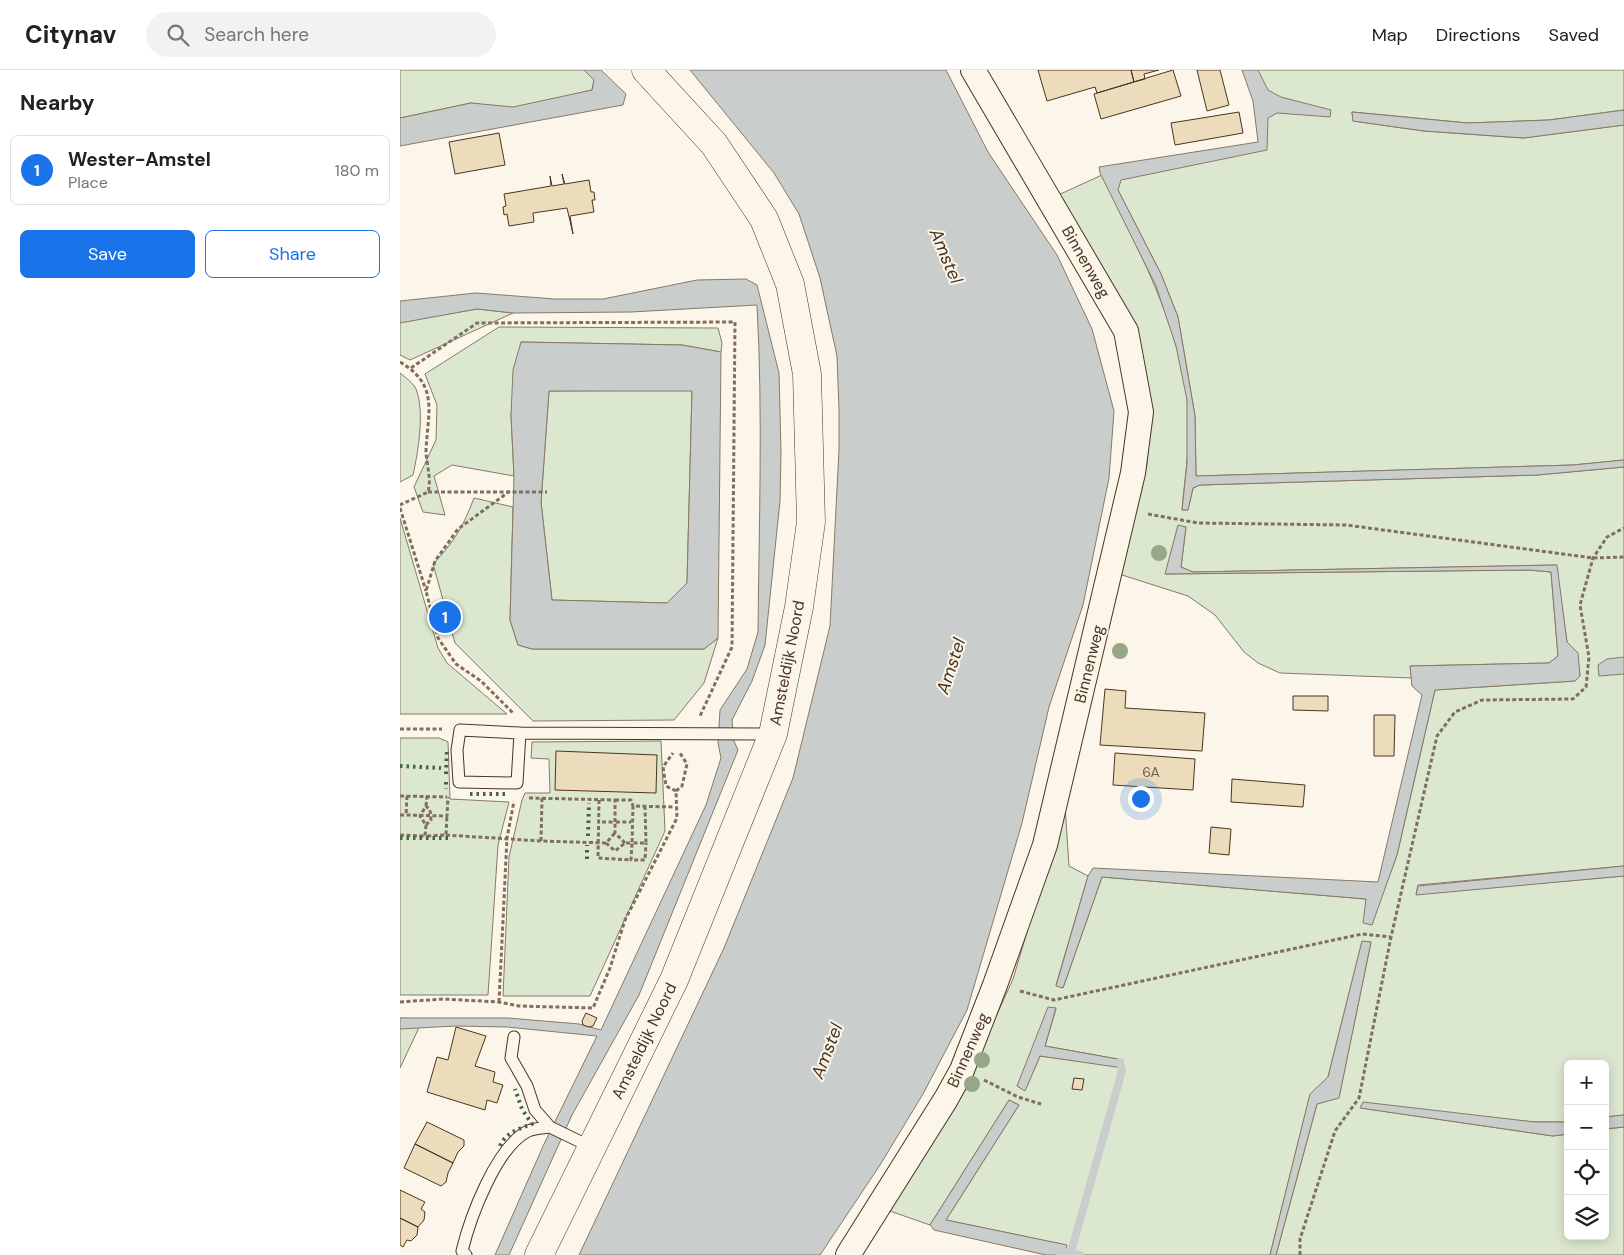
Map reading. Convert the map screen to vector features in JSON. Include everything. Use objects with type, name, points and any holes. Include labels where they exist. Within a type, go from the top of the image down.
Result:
[{"type":"street","name":"Amsteldijk Noord","points":[[539,1255],[579,1141],[674,980],[773,734],[799,607],[811,522],[807,374],[790,284],[759,210],[714,144],[646,70]]},
{"type":"street","name":"Binnenweg","points":[[848,1255],[946,1099],[962,1070],[996,985],[1045,845],[1125,510],[1133,473],[1141,412],[1126,331],[973,70]]},
{"type":"lane","points":[[520,732],[517,783],[459,782],[458,750],[460,730],[520,732],[532,733],[773,734]]},
{"type":"lane","points":[[514,1037],[511,1058],[527,1086],[535,1110],[550,1127],[579,1141]]},
{"type":"lane","points":[[466,1255],[462,1251],[469,1223],[487,1183],[509,1146],[528,1131],[550,1127]]},
{"type":"path","points":[[411,368],[477,323],[735,322],[732,647],[692,734]]},
{"type":"path","points":[[400,362],[411,368],[423,381],[430,399],[426,451],[430,486],[428,492]]},
{"type":"path","points":[[426,591],[435,561],[458,529],[510,490]]},
{"type":"path","points":[[532,733],[482,681],[456,664],[438,638],[426,591],[400,507],[428,492],[510,490],[547,492]]},
{"type":"path","points":[[1125,510],[1198,523],[1346,525],[1593,558],[1624,557]]},
{"type":"path","points":[[1300,1255],[1300,1239],[1335,1131],[1359,1098],[1391,937],[1437,736],[1455,712],[1482,700],[1573,699],[1586,687],[1589,657],[1580,605],[1593,558],[1607,537],[1624,528]]},
{"type":"path","points":[[400,729],[460,730]]},
{"type":"path","points":[[400,1002],[443,999],[499,1002],[519,1006],[593,1008],[610,968],[625,920],[677,818],[675,807],[676,791],[682,786],[687,764],[679,750],[670,755],[663,767],[666,786],[676,791]]},
{"type":"path","points":[[499,1002],[507,838],[517,783]]},
{"type":"path","points":[[400,796],[448,797]]},
{"type":"path","points":[[425,836],[426,825],[420,816],[426,806],[427,796]]},
{"type":"path","points":[[541,841],[542,798]]},
{"type":"path","points":[[599,800],[598,858],[645,860],[645,806]]},
{"type":"path","points":[[615,800],[631,800],[633,806],[631,860]]},
{"type":"path","points":[[426,806],[432,816],[426,825]]},
{"type":"path","points":[[633,806],[675,807]]},
{"type":"path","points":[[400,815],[406,815]]},
{"type":"path","points":[[446,835],[447,816]]},
{"type":"path","points":[[599,822],[632,822]]},
{"type":"path","points":[[400,835],[446,835],[598,843],[606,842],[614,833],[615,822]]},
{"type":"path","points":[[614,833],[625,843]]},
{"type":"path","points":[[606,842],[615,851],[625,843],[646,843]]},
{"type":"path","points":[[996,985],[1054,1000],[1362,934],[1391,937]]},
{"type":"path","points":[[962,1070],[1018,1097],[1041,1104]]},
{"type":"green space","points":[[400,70],[584,70],[594,80],[592,90],[517,109],[471,103],[400,118]]},
{"type":"green space","points":[[1250,70],[1624,70],[1624,110],[1549,120],[1468,123],[1352,112],[1353,121],[1424,131],[1523,138],[1624,125],[1624,460],[1573,465],[1196,476],[1195,416],[1178,317],[1161,274],[1118,190],[1102,176],[1154,284],[1165,312],[1182,369],[1189,426],[1182,510],[1188,510],[1193,488],[1200,485],[1537,475],[1624,467],[1624,866],[1418,885],[1416,894],[1624,876],[1624,1115],[1609,1117],[1609,1060],[1564,1060],[1564,1122],[1535,1122],[1361,1108],[1553,1136],[1564,1135],[1564,1240],[1609,1240],[1609,1129],[1624,1127],[1624,1255],[1276,1255],[1317,1104],[1339,1097],[1371,942],[1362,942],[1328,1077],[1310,1095],[1270,1255],[1064,1255],[1066,1245],[946,1220],[1019,1105],[1009,1100],[930,1225],[887,1210],[988,1034],[1013,979],[1065,805],[1069,866],[1088,876],[1056,985],[1063,988],[1102,877],[1366,899],[1371,925],[1397,855],[1435,690],[1575,681],[1580,676],[1577,653],[1567,642],[1556,565],[1193,572],[1181,567],[1186,527],[1178,526],[1166,574],[1529,570],[1551,572],[1558,656],[1549,663],[1410,666],[1412,678],[1280,673],[1258,663],[1244,652],[1215,615],[1188,596],[1119,574],[1147,464],[1150,416],[1143,359],[1117,305],[1056,196],[1102,175],[1256,147],[1261,138]],"holes":[[[1056,1009],[1045,1046],[1123,1060],[1123,1067],[1040,1056],[1025,1090],[1017,1086]]]},
{"type":"green space","points":[[477,309],[513,313],[410,360],[400,355],[400,322]]},
{"type":"green space","points":[[499,327],[718,328],[722,343],[721,352],[682,345],[521,342],[511,415],[514,476],[452,465],[434,476],[445,515],[423,512],[414,487],[436,440],[437,405],[425,374]]},
{"type":"green space","points":[[400,373],[416,389],[419,398],[420,420],[419,444],[413,475],[400,482]]},
{"type":"green space","points":[[692,390],[687,583],[667,603],[552,600],[541,502],[549,391]]},
{"type":"green space","points":[[474,498],[513,507],[510,620],[518,645],[532,649],[704,649],[718,638],[704,683],[674,720],[533,721],[455,643],[433,564],[457,534]]},
{"type":"green space","points":[[400,518],[438,648],[447,663],[507,714],[400,714]]},
{"type":"green space","points":[[400,738],[439,738],[448,742],[450,799],[509,802],[498,845],[488,995],[400,995]]},
{"type":"green space","points":[[661,741],[665,831],[590,996],[503,996],[509,857],[522,800],[525,793],[550,793],[549,759],[531,758],[532,742]]},
{"type":"green space","points":[[400,1018],[423,1019],[400,1068]]},
{"type":"water","points":[[584,70],[601,70],[626,94],[623,105],[400,146],[400,118],[471,103],[513,107],[592,90],[594,80]]},
{"type":"water","name":"Amstel","points":[[690,70],[946,70],[988,152],[1057,255],[1092,329],[1114,411],[1109,478],[1083,605],[1049,707],[1022,823],[967,1010],[923,1094],[880,1165],[820,1255],[579,1255],[724,948],[793,778],[830,626],[839,450],[839,410],[837,356],[820,278],[799,214],[774,173]]},
{"type":"water","points":[[1242,70],[1258,70],[1268,90],[1281,97],[1331,110],[1330,117],[1277,113],[1268,118],[1267,150],[1121,180],[1118,190],[1161,274],[1178,317],[1195,416],[1196,476],[1573,465],[1624,460],[1624,467],[1537,475],[1200,485],[1193,488],[1188,510],[1182,510],[1187,463],[1187,400],[1176,346],[1156,286],[1100,173],[1099,167],[1258,142],[1253,101]]},
{"type":"water","points":[[1624,110],[1624,125],[1524,138],[1424,131],[1353,121],[1352,112],[1468,123],[1549,120]]},
{"type":"water","points":[[746,279],[757,285],[779,373],[781,453],[780,501],[765,645],[752,681],[732,720],[734,741],[738,750],[639,995],[572,1115],[509,1255],[495,1255],[544,1144],[597,1036],[507,1027],[455,1026],[400,1029],[400,1018],[508,1018],[579,1024],[601,1030],[706,805],[721,758],[718,743],[720,710],[747,669],[758,632],[760,428],[757,305],[631,312],[513,313],[477,309],[400,323],[400,301],[476,293],[555,299],[603,299],[697,280]]},
{"type":"water","points":[[521,342],[682,345],[721,352],[718,638],[704,649],[532,649],[518,645],[510,620],[514,476],[511,415],[513,370]],"holes":[[[549,391],[692,391],[687,583],[667,603],[552,600],[541,502]]]},
{"type":"water","points":[[1178,525],[1186,527],[1181,567],[1193,572],[1557,565],[1567,642],[1578,653],[1580,676],[1575,681],[1435,690],[1397,855],[1372,925],[1363,923],[1366,899],[1102,877],[1063,988],[1056,986],[1088,876],[1093,868],[1378,882],[1422,695],[1412,686],[1410,666],[1549,663],[1558,656],[1551,572],[1529,570],[1165,574]]},
{"type":"water","points":[[1624,657],[1624,674],[1599,676],[1598,665],[1607,659]]},
{"type":"water","points":[[1624,866],[1624,876],[1416,895],[1418,886]]},
{"type":"water","points":[[1362,941],[1371,942],[1339,1098],[1317,1104],[1276,1255],[1270,1255],[1310,1094],[1328,1077]]},
{"type":"water","points":[[1048,1007],[1056,1008],[1045,1046],[1123,1060],[1123,1068],[1040,1056],[1025,1091],[1017,1086]]},
{"type":"water","points":[[1009,1100],[1019,1105],[946,1220],[1067,1245],[1064,1255],[1046,1255],[934,1230],[930,1225]]},
{"type":"water","points":[[1363,1102],[1535,1122],[1564,1122],[1564,1135],[1553,1136],[1360,1108]]},
{"type":"water","points":[[1624,1115],[1624,1127],[1609,1129],[1609,1117]]},
{"type":"building","points":[[1038,70],[1131,70],[1134,82],[1097,93],[1095,87],[1047,101]]},
{"type":"building","points":[[1131,70],[1159,70],[1144,74],[1145,79],[1134,82]]},
{"type":"building","points":[[1173,70],[1181,96],[1101,119],[1094,94]]},
{"type":"building","points":[[1197,70],[1220,70],[1229,105],[1207,111]]},
{"type":"building","points":[[1239,112],[1243,133],[1175,145],[1171,123]]},
{"type":"building","points":[[499,133],[505,165],[455,174],[449,142]]},
{"type":"building","points":[[562,174],[565,184],[589,180],[591,192],[594,192],[595,200],[592,200],[594,212],[570,216],[573,234],[567,208],[533,213],[534,222],[509,226],[507,214],[504,215],[503,207],[506,206],[504,194],[551,186],[550,176],[552,186],[564,184]]},
{"type":"building","points":[[1105,689],[1126,691],[1125,708],[1205,713],[1202,751],[1100,745]]},
{"type":"building","points":[[1293,696],[1328,696],[1328,711],[1293,710]]},
{"type":"building","points":[[1374,715],[1395,715],[1394,756],[1374,756]]},
{"type":"building","points":[[556,751],[657,755],[656,793],[555,790]]},
{"type":"building","points":[[1115,753],[1195,759],[1193,790],[1113,785]]},
{"type":"building","points":[[1232,779],[1305,785],[1303,807],[1231,802]]},
{"type":"building","points":[[1211,827],[1231,829],[1229,855],[1209,853]]},
{"type":"building","points":[[586,1013],[597,1018],[593,1026],[583,1025],[582,1021]]},
{"type":"building","points":[[456,1027],[486,1036],[475,1066],[495,1072],[493,1082],[503,1085],[497,1103],[487,1100],[485,1110],[427,1092],[437,1057],[448,1060]]},
{"type":"building","points":[[1074,1078],[1084,1079],[1082,1090],[1072,1089]]},
{"type":"building","points":[[427,1122],[464,1140],[464,1146],[458,1152],[453,1163],[415,1144]]},
{"type":"building","points":[[415,1144],[453,1163],[446,1182],[441,1186],[404,1168]]},
{"type":"building","points":[[400,1190],[425,1202],[421,1209],[425,1212],[424,1220],[418,1227],[400,1218]]},
{"type":"building","points":[[400,1218],[418,1227],[417,1235],[411,1241],[407,1240],[403,1247],[400,1245]]},
{"type":"waterway","points":[[1071,1252],[1122,1071],[1120,1062]]},
{"type":"waterway","points":[[1058,1251],[1080,1255]]},
{"type":"hedge","points":[[446,774],[447,748]]},
{"type":"hedge","points":[[400,766],[441,768]]},
{"type":"hedge","points":[[446,782],[446,789]]},
{"type":"hedge","points":[[470,794],[507,794]]},
{"type":"hedge","points":[[588,836],[589,803]]},
{"type":"hedge","points":[[400,838],[452,838]]},
{"type":"hedge","points":[[587,845],[587,859]]},
{"type":"hedge","points":[[500,1146],[509,1134],[532,1124],[522,1109],[515,1089]]},
{"type":"place","name":"Wester-Amstel","points":[[445,617]]}]
